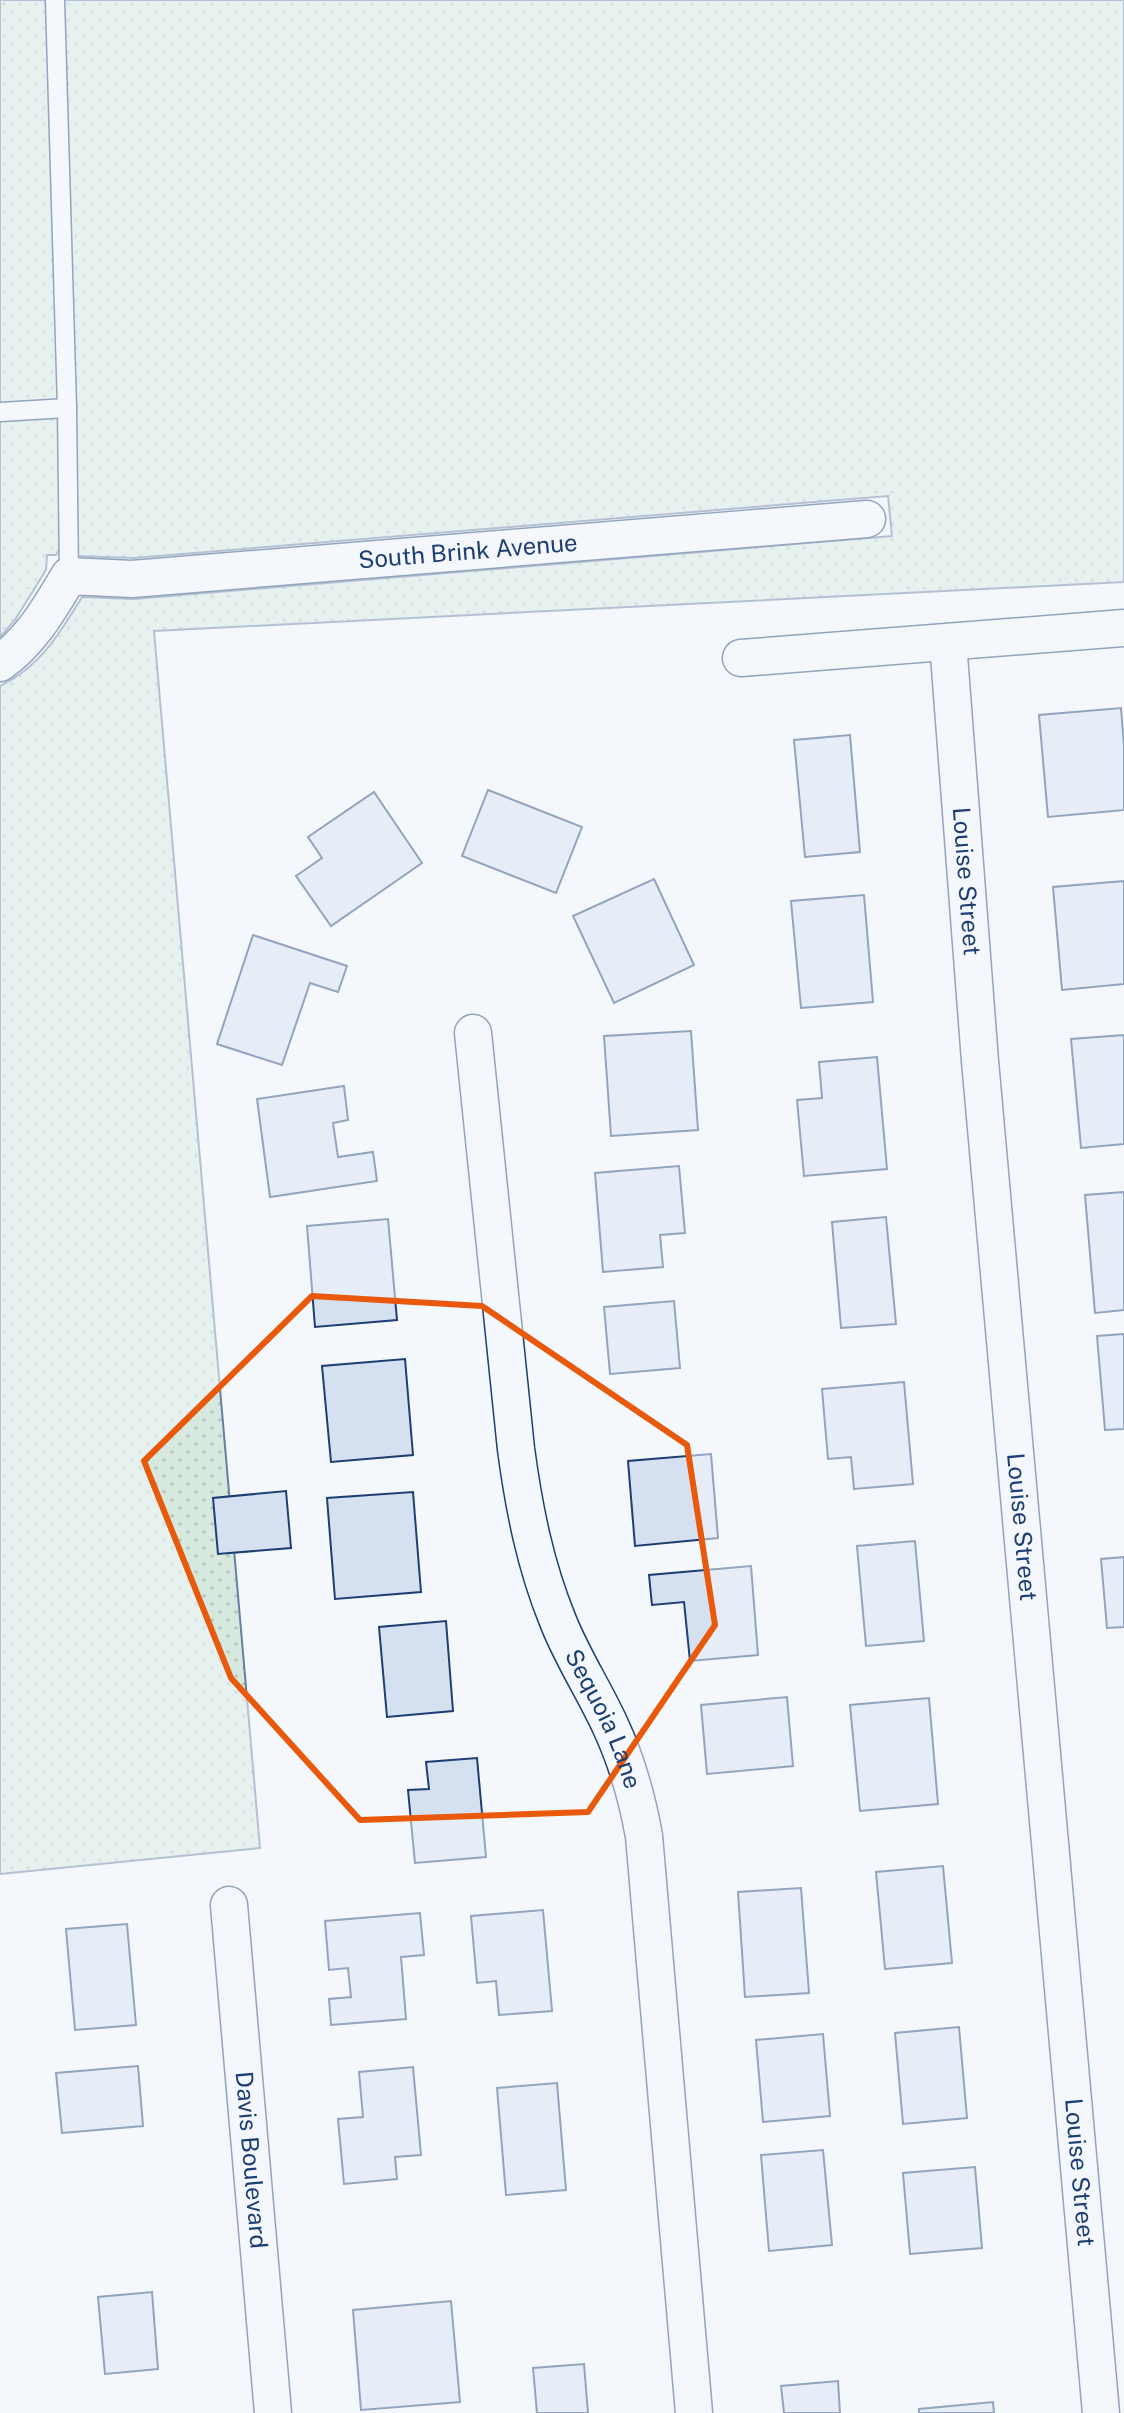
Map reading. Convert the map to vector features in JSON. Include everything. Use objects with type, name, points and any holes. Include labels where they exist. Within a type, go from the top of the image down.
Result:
[{"type":"street","name":"South Brink Avenue","points":[[69,576],[132,579],[867,519]]},
{"type":"street","points":[[0,663],[18,650],[35,631],[69,576]]},
{"type":"street","points":[[741,658],[1124,628]]},
{"type":"street","name":"Louise Street","points":[[948,642],[980,1061],[1101,2413]]},
{"type":"street","name":"Sequoia Lane","points":[[473,1033],[516,1449],[526,1516],[540,1571],[559,1624],[610,1723],[626,1762],[644,1836],[694,2413]]},
{"type":"street","name":"Davis Boulevard","points":[[229,1905],[273,2413]]},
{"type":"lane","points":[[55,0],[69,576]]},
{"type":"lane","points":[[0,412],[67,408]]},
{"type":"highlighted area","points":[[312,1296],[482,1306],[687,1445],[715,1625],[588,1812],[360,1820],[231,1678],[144,1461]]},
{"type":"shaded area","points":[[0,0],[1124,0],[1124,582],[154,631],[260,1848],[0,1874],[0,686],[38,659],[82,597],[134,599],[892,536],[888,496],[133,558],[76,556],[60,548],[56,555],[47,555],[46,570],[15,620],[0,637]]},
{"type":"building","points":[[1121,708],[1124,810],[1048,817],[1039,715]]},
{"type":"building","points":[[850,735],[860,852],[805,857],[794,740]]},
{"type":"building","points":[[488,790],[582,827],[556,893],[462,856]]},
{"type":"building","points":[[374,792],[422,863],[331,926],[296,876],[322,858],[308,837]]},
{"type":"building","points":[[654,879],[694,965],[614,1003],[573,916]]},
{"type":"building","points":[[1124,881],[1124,984],[1062,990],[1053,887]]},
{"type":"building","points":[[864,895],[873,1002],[801,1008],[791,901]]},
{"type":"building","points":[[253,935],[347,966],[338,992],[310,983],[282,1065],[217,1044]]},
{"type":"building","points":[[691,1031],[698,1130],[611,1136],[604,1036]]},
{"type":"building","points":[[1124,1035],[1124,1144],[1081,1148],[1071,1039]]},
{"type":"building","points":[[877,1057],[887,1169],[804,1176],[797,1100],[822,1098],[819,1062]]},
{"type":"building","points":[[344,1086],[348,1120],[333,1123],[338,1157],[373,1152],[377,1181],[270,1197],[257,1099]]},
{"type":"building","points":[[679,1166],[685,1233],[660,1235],[663,1267],[603,1272],[595,1173]]},
{"type":"building","points":[[1124,1192],[1124,1310],[1095,1313],[1085,1195]]},
{"type":"building","points":[[886,1217],[896,1324],[841,1328],[832,1222]]},
{"type":"building","points":[[388,1219],[397,1320],[315,1327],[307,1226]]},
{"type":"building","points":[[674,1301],[680,1368],[610,1374],[604,1307]]},
{"type":"building","points":[[1124,1334],[1124,1429],[1105,1430],[1097,1336]]},
{"type":"building","points":[[405,1359],[413,1455],[331,1462],[322,1366]]},
{"type":"building","points":[[904,1382],[913,1484],[854,1489],[851,1457],[828,1459],[822,1389]]},
{"type":"building","points":[[711,1454],[718,1538],[635,1546],[628,1461]]},
{"type":"building","points":[[286,1491],[291,1548],[218,1554],[213,1498]]},
{"type":"building","points":[[413,1492],[421,1592],[335,1599],[327,1498]]},
{"type":"building","points":[[915,1541],[924,1641],[866,1646],[857,1546]]},
{"type":"building","points":[[1124,1557],[1124,1627],[1107,1628],[1101,1559]]},
{"type":"building","points":[[751,1566],[758,1655],[690,1661],[684,1602],[652,1605],[649,1575]]},
{"type":"building","points":[[446,1621],[453,1711],[387,1717],[379,1627]]},
{"type":"building","points":[[787,1697],[793,1766],[707,1774],[701,1705]]},
{"type":"building","points":[[929,1698],[938,1804],[860,1811],[850,1705]]},
{"type":"building","points":[[477,1758],[486,1857],[415,1863],[408,1790],[429,1789],[426,1762]]},
{"type":"building","points":[[943,1866],[952,1963],[885,1969],[876,1872]]},
{"type":"building","points":[[801,1888],[809,1993],[745,1997],[738,1892]]},
{"type":"building","points":[[543,1910],[552,2011],[499,2015],[496,1981],[477,1983],[471,1916]]},
{"type":"building","points":[[420,1913],[424,1955],[401,1957],[406,2019],[331,2025],[329,1999],[351,1997],[348,1968],[329,1970],[325,1921]]},
{"type":"building","points":[[127,1924],[136,2025],[75,2030],[66,1929]]},
{"type":"building","points":[[959,2027],[967,2118],[903,2124],[895,2033]]},
{"type":"building","points":[[823,2034],[830,2116],[763,2122],[756,2040]]},
{"type":"building","points":[[138,2066],[143,2126],[62,2133],[56,2073]]},
{"type":"building","points":[[413,2067],[421,2155],[395,2157],[397,2179],[344,2184],[338,2119],[363,2117],[359,2072]]},
{"type":"building","points":[[557,2083],[566,2190],[506,2195],[497,2088]]},
{"type":"building","points":[[823,2150],[832,2245],[769,2251],[761,2155]]},
{"type":"building","points":[[975,2167],[982,2248],[910,2254],[903,2173]]},
{"type":"building","points":[[152,2292],[158,2369],[105,2374],[98,2297]]},
{"type":"building","points":[[451,2301],[460,2402],[361,2410],[353,2310]]},
{"type":"building","points":[[584,2364],[588,2413],[537,2413],[533,2368]]},
{"type":"building","points":[[838,2381],[840,2413],[784,2413],[781,2386]]},
{"type":"building","points":[[993,2402],[994,2413],[919,2413],[919,2409]]}]
